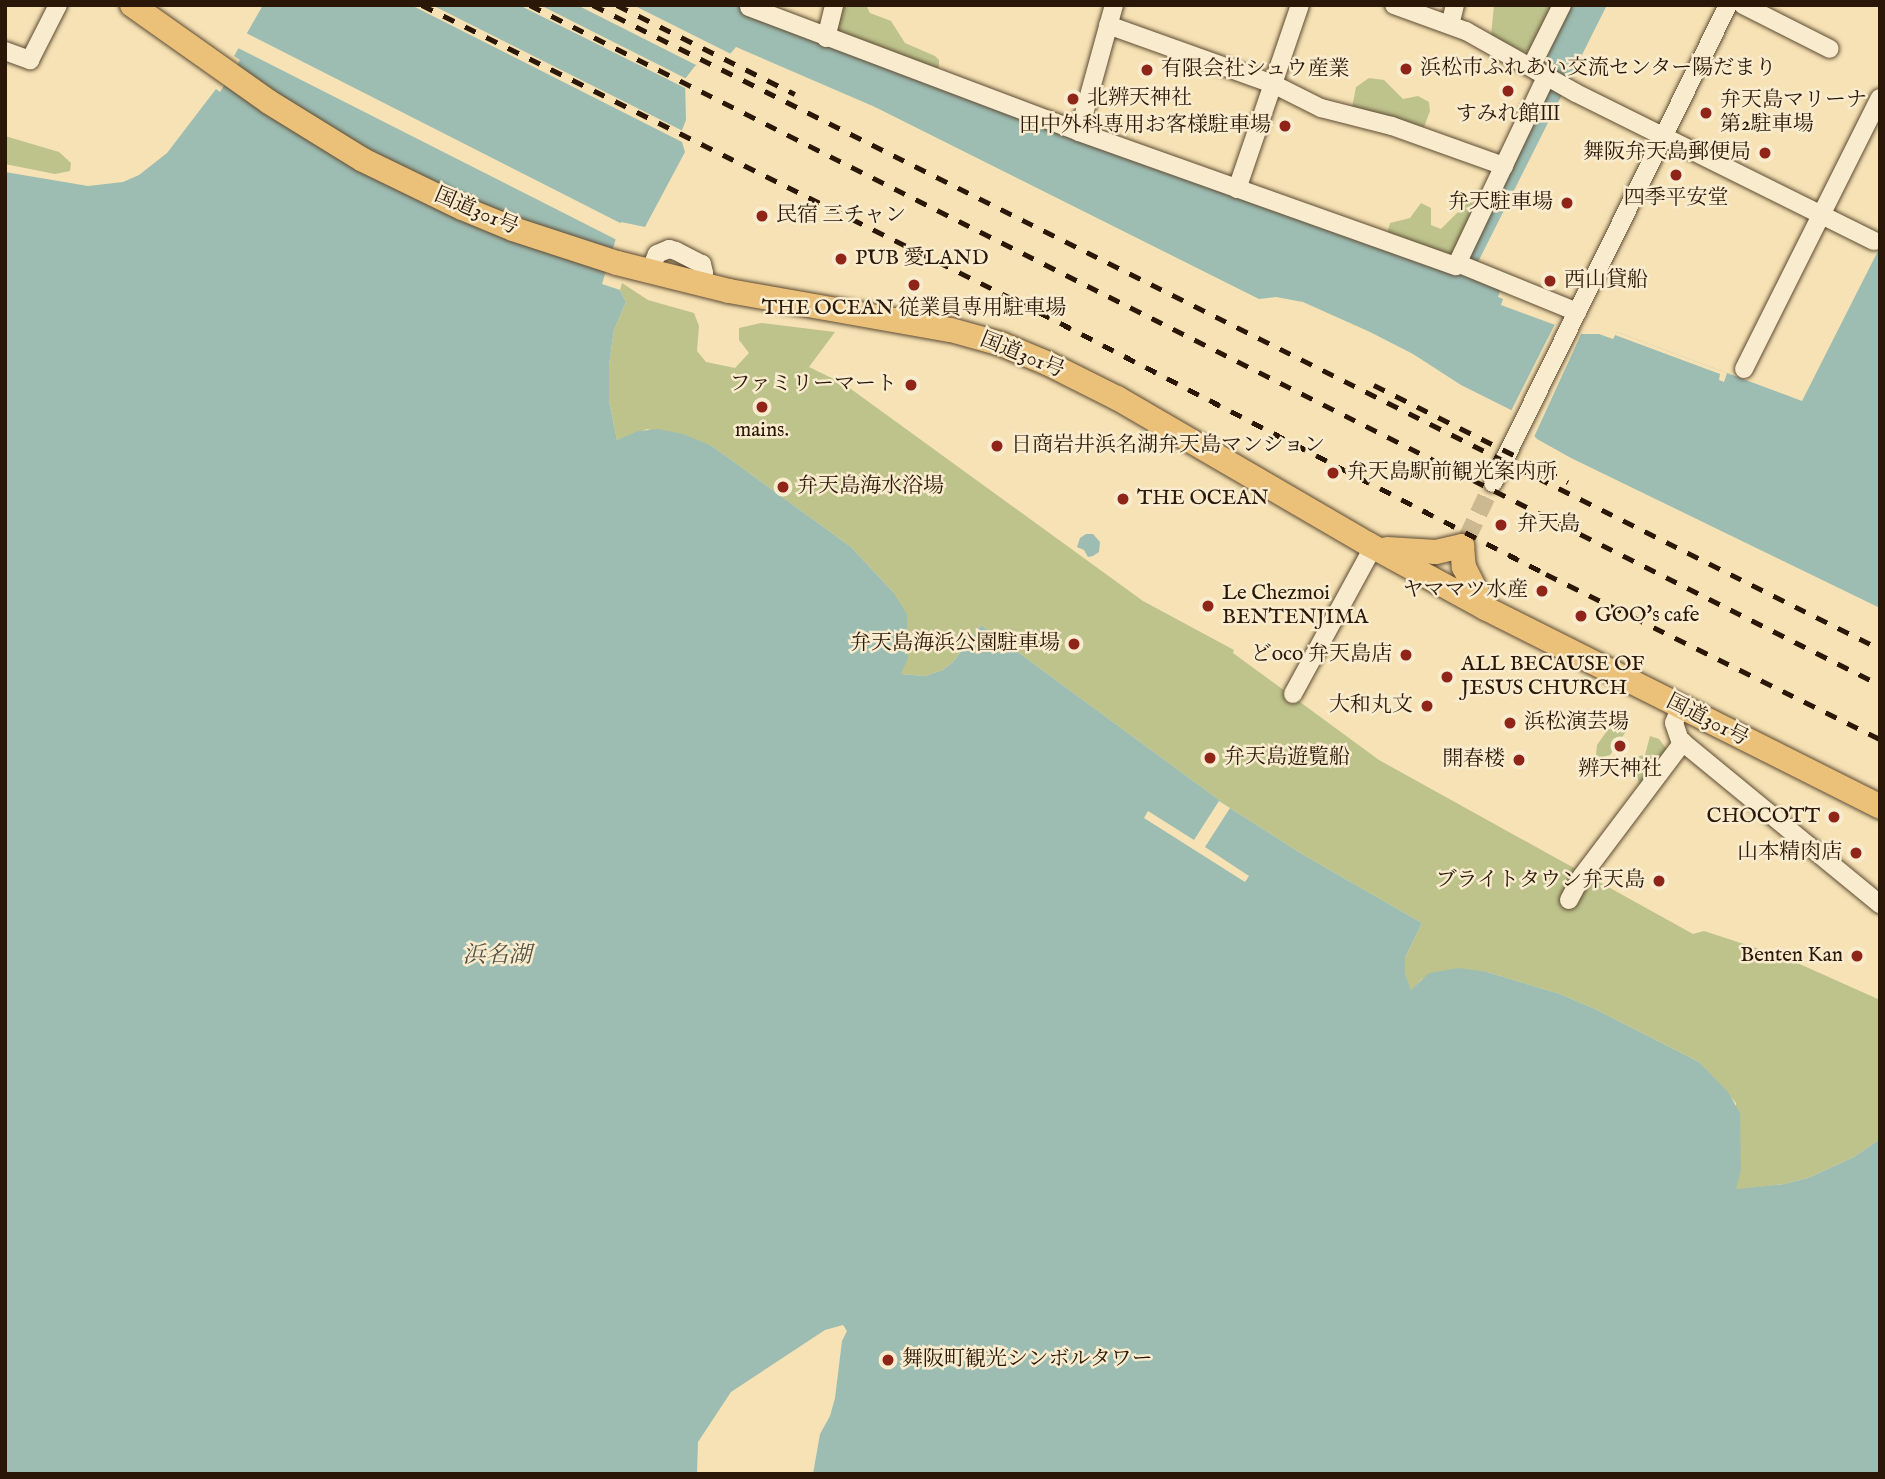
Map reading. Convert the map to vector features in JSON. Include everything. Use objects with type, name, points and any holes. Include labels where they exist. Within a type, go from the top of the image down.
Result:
[{"type":"highway","name":"国道301号","points":[[132,5],[315,132],[412,185],[513,229],[617,263],[701,284],[951,330],[1025,354],[1117,398],[1373,547],[1485,607],[1880,807]]},
{"type":"highway","points":[[1373,547],[1423,552],[1465,542],[1464,567],[1485,607]]},
{"type":"street","points":[[5,51],[30,60],[58,5]]},
{"type":"street","points":[[826,38],[834,5]]},
{"type":"street","points":[[1079,132],[1114,5]]},
{"type":"street","points":[[1237,189],[1300,5]]},
{"type":"street","points":[[1394,5],[1450,25],[1662,136],[1874,241]]},
{"type":"street","points":[[1450,25],[1455,5]]},
{"type":"street","points":[[1464,266],[1543,72],[1562,5]]},
{"type":"street","points":[[1493,483],[1728,5]]},
{"type":"street","points":[[1743,5],[1830,49]]},
{"type":"street","points":[[750,7],[1079,132],[1456,266],[1464,266],[1574,317]]},
{"type":"street","points":[[1108,25],[1273,84],[1321,108],[1392,126],[1504,166]]},
{"type":"street","points":[[1744,369],[1880,98]]},
{"type":"street","points":[[1293,694],[1373,547]]},
{"type":"street","points":[[1680,708],[1674,723],[1676,735],[1683,742],[1880,904]]},
{"type":"street","points":[[1569,900],[1582,876],[1683,742]]},
{"type":"green space","points":[[838,5],[866,5],[870,13],[891,21],[905,43],[935,56],[939,60],[939,67],[934,70],[838,36],[835,25]]},
{"type":"green space","points":[[1494,5],[1554,5],[1532,49],[1524,52],[1491,35]]},
{"type":"green space","points":[[1369,78],[1384,80],[1403,99],[1418,96],[1429,102],[1430,111],[1424,127],[1420,129],[1352,108],[1356,87]]},
{"type":"green space","points":[[5,136],[59,152],[71,163],[70,171],[55,174],[5,164]]},
{"type":"green space","points":[[1469,201],[1476,207],[1453,256],[1387,234],[1390,223],[1410,218],[1421,203],[1431,208],[1431,225],[1441,229]]},
{"type":"green space","points":[[622,283],[648,300],[694,313],[699,326],[697,351],[706,362],[735,368],[749,353],[739,340],[739,328],[761,323],[835,332],[809,367],[844,384],[1143,601],[1234,650],[1233,653],[1379,760],[1693,934],[1704,931],[1784,957],[1880,1000],[1880,1139],[1854,1157],[1808,1178],[1734,1190],[1736,1103],[1699,1062],[1560,994],[1487,972],[1422,979],[1411,991],[1405,973],[1405,958],[1422,923],[1302,854],[1230,808],[981,625],[953,662],[943,670],[925,676],[901,674],[893,592],[851,547],[712,446],[647,429],[617,440],[609,401],[609,365],[614,330],[626,302],[620,290]]},
{"type":"green space","points":[[1625,717],[1631,720],[1629,727],[1610,755],[1599,758],[1596,755],[1597,745],[1614,721],[1621,722]]},
{"type":"green space","points":[[1650,736],[1659,739],[1668,751],[1640,787],[1632,757],[1645,755]]},
{"type":"water","name":"浜名湖","points":[[263,5],[740,5],[746,12],[1457,274],[1556,69],[1546,63],[1546,58],[1572,5],[1607,5],[1471,276],[1501,288],[1498,297],[1503,299],[1501,305],[1580,334],[1599,334],[1613,339],[1617,332],[1802,401],[1880,247],[1880,608],[1571,458],[1537,439],[1511,410],[1461,385],[1413,354],[1370,332],[1303,302],[1276,297],[1259,299],[875,107],[736,47],[730,54],[695,66],[685,79],[686,120],[680,135],[685,152],[645,227],[621,222],[602,284],[620,290],[626,302],[614,330],[609,365],[609,401],[617,440],[638,431],[658,429],[683,434],[712,446],[851,547],[893,592],[907,614],[908,658],[901,674],[925,676],[943,670],[953,662],[981,625],[1230,808],[1302,854],[1422,923],[1405,958],[1405,973],[1411,990],[1429,973],[1459,968],[1487,972],[1560,994],[1699,1062],[1728,1092],[1740,1113],[1741,1170],[1736,1189],[1784,1184],[1808,1178],[1854,1157],[1880,1139],[1880,1474],[813,1474],[820,1434],[830,1416],[835,1398],[842,1341],[847,1331],[843,1325],[825,1330],[731,1392],[698,1442],[697,1474],[5,1474],[5,172],[88,186],[123,182],[139,175],[167,153],[216,89],[220,92],[240,60],[234,56]]},
{"type":"water","points":[[1093,534],[1100,542],[1099,552],[1088,557],[1084,550],[1077,547],[1080,538]]},
{"type":"pier","points":[[411,5],[432,5],[685,132],[686,144]]},
{"type":"pier","points":[[519,5],[540,5],[689,80],[687,89]]},
{"type":"pier","points":[[577,5],[633,5],[733,55],[702,68]]},
{"type":"pier","points":[[246,33],[632,229],[623,226],[619,241],[238,48]]},
{"type":"pier","points":[[1556,322],[1583,330],[1534,437],[1527,433],[1510,413]]},
{"type":"pier","points":[[1617,332],[1727,373],[1724,382],[1719,380],[1720,374],[1615,335]]},
{"type":"pier","points":[[1219,801],[1230,808],[1205,847],[1249,876],[1245,882],[1144,818],[1148,811],[1194,840]]},
{"type":"tunnel","points":[[1467,538],[1493,483]]},
{"type":"railway","points":[[422,5],[1039,312],[1546,574],[1880,739]]},
{"type":"railway","points":[[530,5],[1880,685]]},
{"type":"railway","points":[[593,5],[1880,649]]},
{"type":"railway","points":[[617,5],[795,94]]},
{"type":"railway","points":[[1374,385],[1568,482]]},
{"type":"place","name":"浜松市ふれあい交流センター陽だまり","points":[[1406,69]]},
{"type":"place","name":"有限会社シュウ産業","points":[[1147,70]]},
{"type":"place","name":"すみれ館Ⅲ","points":[[1508,91]]},
{"type":"place","name":"北辨天神社","points":[[1073,99]]},
{"type":"place","name":"弁天島マリーナ 第2駐車場","points":[[1706,113]]},
{"type":"place","name":"田中外科専用お客様駐車場","points":[[1285,126]]},
{"type":"place","name":"舞阪弁天島郵便局","points":[[1765,153]]},
{"type":"place","name":"四季平安堂","points":[[1676,175]]},
{"type":"place","name":"弁天駐車場","points":[[1567,203]]},
{"type":"place","name":"民宿 三チャン","points":[[762,216]]},
{"type":"place","name":"PUB 愛LAND","points":[[841,259]]},
{"type":"place","name":"西山貸船","points":[[1550,281]]},
{"type":"place","name":"THE OCEAN 従業員専用駐車場","points":[[914,285]]},
{"type":"place","name":"ファミリーマート","points":[[911,385]]},
{"type":"place","name":"mains.","points":[[762,407]]},
{"type":"place","name":"日商岩井浜名湖弁天島マンション","points":[[997,446]]},
{"type":"place","name":"弁天島駅前観光案内所","points":[[1333,473]]},
{"type":"place","name":"弁天島海水浴場","points":[[783,487]]},
{"type":"place","name":"THE OCEAN","points":[[1123,499]]},
{"type":"place","name":"弁天島","points":[[1501,525]]},
{"type":"place","name":"ヤママツ水産","points":[[1542,591]]},
{"type":"place","name":"Le Chezmoi BENTENJIMA","points":[[1208,606]]},
{"type":"place","name":"GOO's cafe","points":[[1581,616]]},
{"type":"place","name":"弁天島海浜公園駐車場","points":[[1074,644]]},
{"type":"place","name":"どoco 弁天島店","points":[[1406,655]]},
{"type":"place","name":"ALL BECAUSE OF JESUS CHURCH","points":[[1447,677]]},
{"type":"place","name":"大和丸文","points":[[1427,706]]},
{"type":"place","name":"浜松演芸場","points":[[1510,723]]},
{"type":"place","name":"辨天神社","points":[[1620,746]]},
{"type":"place","name":"弁天島遊覧船","points":[[1210,758]]},
{"type":"place","name":"開春楼","points":[[1519,760]]},
{"type":"place","name":"CHOCOTT","points":[[1834,817]]},
{"type":"place","name":"山本精肉店","points":[[1856,853]]},
{"type":"place","name":"ブライトタウン弁天島","points":[[1659,881]]},
{"type":"place","name":"Benten Kan","points":[[1857,956]]},
{"type":"place","name":"舞阪町観光シンボルタワー","points":[[888,1360]]}]
